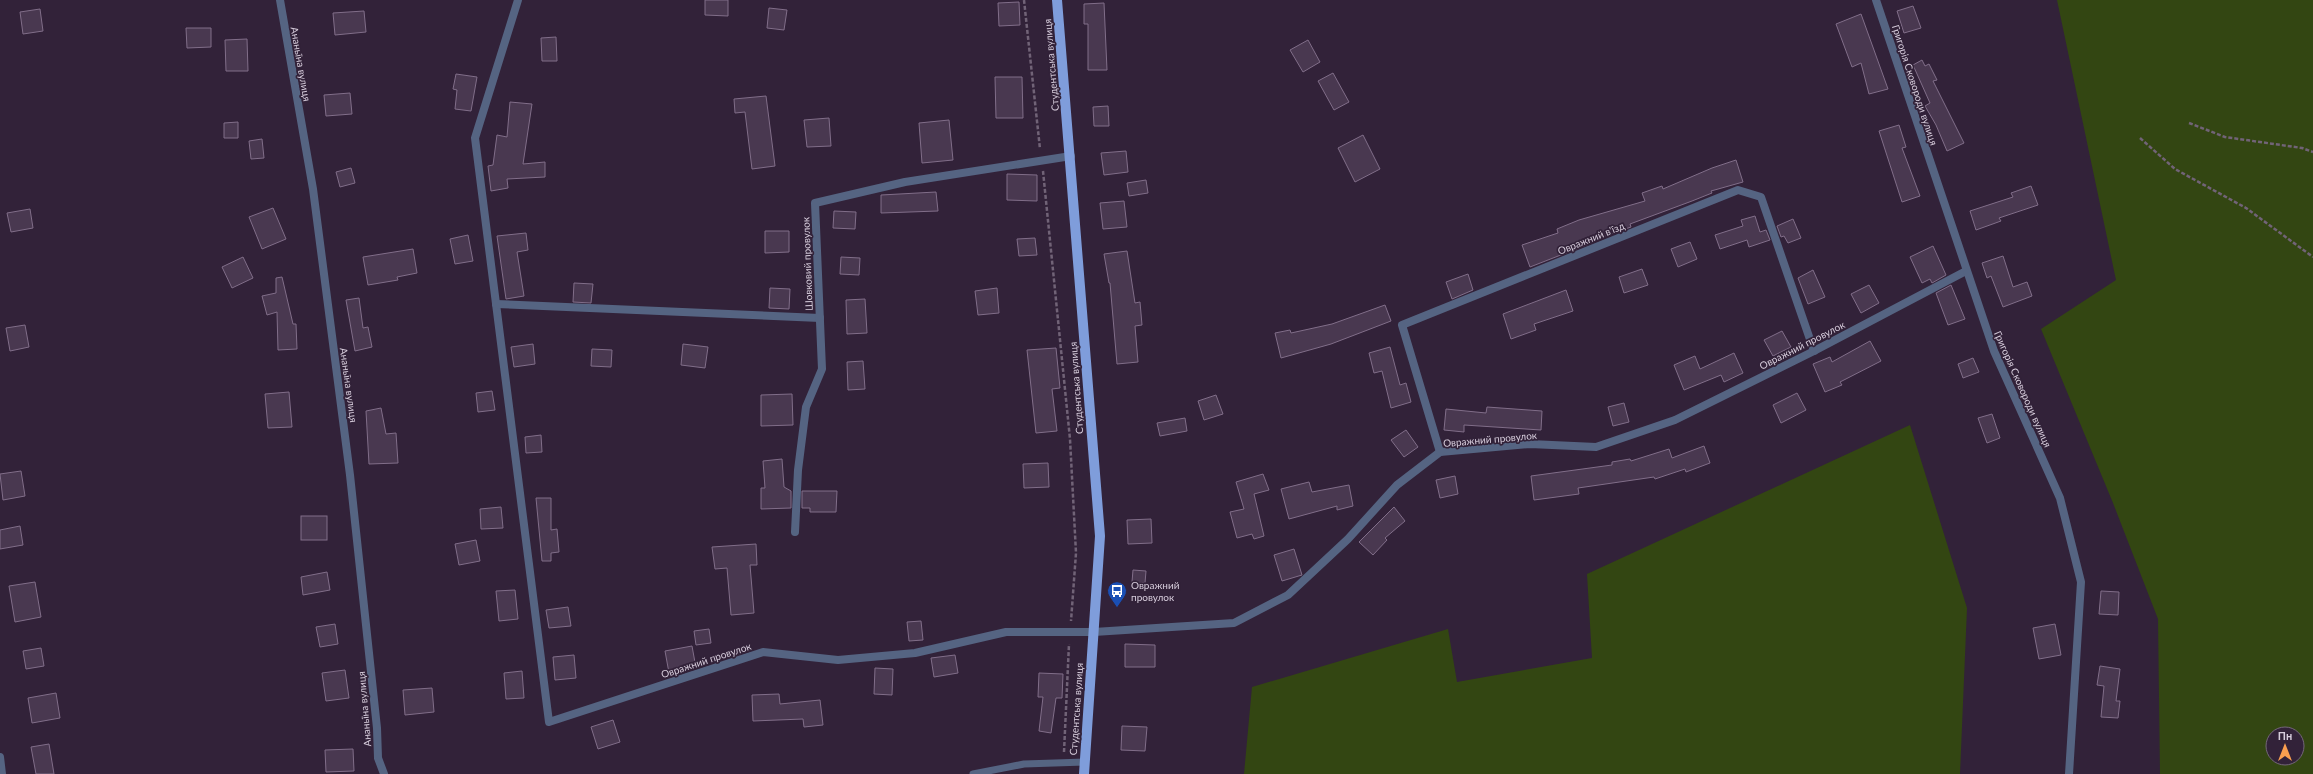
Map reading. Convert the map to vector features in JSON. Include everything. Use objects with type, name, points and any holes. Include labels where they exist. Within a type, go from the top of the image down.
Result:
[{"type":"main road","name":"Студентська вулиця","points":[[1057,0],[1071,156],[1100,536],[1084,774]]},
{"type":"street","name":"Ананьїна вулиця","points":[[280,0],[313,189],[350,475],[377,728],[378,758],[384,774]]},
{"type":"street","points":[[518,0],[474,138],[496,304],[820,318]]},
{"type":"street","name":"Григорія Сковороди вулиця","points":[[1876,0],[1994,351],[2060,498],[2081,582],[2069,774]]},
{"type":"street","name":"Шовковий провулок","points":[[795,532],[798,470],[806,407],[822,369],[815,203],[905,182],[1071,156]]},
{"type":"street","name":"Овражний в'їзд","points":[[1440,452],[1402,325],[1738,190],[1761,197],[1814,351]]},
{"type":"street","name":"Овражний провулок","points":[[496,304],[549,722],[763,652],[838,660],[915,653],[1006,632],[1094,632],[1234,622],[1288,595],[1348,539],[1397,486],[1440,452],[1530,444],[1596,447],[1675,420],[1814,351],[1966,271]]},
{"type":"street","points":[[0,757],[2,774]]},
{"type":"lane","points":[[973,774],[1024,764],[1085,762]]},
{"type":"path","points":[[1024,0],[1042,160],[1070,439],[1076,553],[1063,763]]},
{"type":"path","points":[[2189,123],[2225,137],[2302,148],[2313,152]]},
{"type":"path","points":[[2140,138],[2175,169],[2246,208],[2313,256]]},
{"type":"green space","points":[[2057,0],[2313,0],[2313,774],[2160,774],[2158,619],[2113,503],[2041,329],[2116,280]]},
{"type":"green space","points":[[1910,425],[1967,608],[1960,774],[1244,774],[1252,687],[1448,629],[1457,682],[1592,658],[1587,574]]},
{"type":"building","points":[[705,0],[728,0],[728,16],[705,15]]},
{"type":"building","points":[[1019,2],[1020,25],[999,26],[998,3]]},
{"type":"building","points":[[1104,3],[1107,70],[1088,70],[1088,24],[1084,24],[1084,4]]},
{"type":"building","points":[[1913,6],[1921,28],[1904,33],[1897,11]]},
{"type":"building","points":[[769,8],[787,10],[784,30],[767,28]]},
{"type":"building","points":[[40,9],[43,31],[23,34],[20,12]]},
{"type":"building","points":[[364,11],[366,32],[335,35],[333,13]]},
{"type":"building","points":[[1861,14],[1888,89],[1869,94],[1861,63],[1852,67],[1836,24]]},
{"type":"building","points":[[186,28],[211,28],[211,47],[187,48]]},
{"type":"building","points":[[556,37],[557,61],[542,61],[541,38]]},
{"type":"building","points":[[247,39],[248,71],[226,71],[225,40]]},
{"type":"building","points":[[1308,40],[1320,62],[1303,72],[1290,50]]},
{"type":"building","points":[[1922,60],[1925,66],[1929,64],[1937,80],[1933,81],[1964,143],[1947,151],[1936,125],[1925,106],[1930,103],[1913,65]]},
{"type":"building","points":[[1333,73],[1349,102],[1334,110],[1318,81]]},
{"type":"building","points":[[456,74],[477,77],[471,111],[455,109],[457,90],[453,89]]},
{"type":"building","points":[[995,77],[1022,77],[1023,118],[996,118]]},
{"type":"building","points":[[350,93],[352,114],[326,116],[324,95]]},
{"type":"building","points":[[766,96],[775,166],[752,169],[745,112],[735,113],[734,99]]},
{"type":"building","points":[[510,102],[532,104],[523,164],[545,162],[545,177],[507,179],[508,188],[491,191],[488,166],[493,165],[497,135],[507,137]]},
{"type":"building","points":[[1108,106],[1109,126],[1094,126],[1093,107]]},
{"type":"building","points":[[829,118],[831,146],[807,147],[804,120]]},
{"type":"building","points":[[949,120],[953,160],[922,163],[919,123]]},
{"type":"building","points":[[238,122],[238,138],[224,138],[224,123]]},
{"type":"building","points":[[1899,125],[1906,147],[1902,148],[1920,196],[1902,202],[1879,131]]},
{"type":"building","points":[[1363,135],[1380,169],[1355,182],[1338,148]]},
{"type":"building","points":[[262,139],[264,158],[251,159],[249,141]]},
{"type":"building","points":[[1126,151],[1128,172],[1104,175],[1101,153]]},
{"type":"building","points":[[1736,160],[1743,182],[1711,191],[1712,193],[1630,224],[1631,227],[1588,242],[1589,244],[1530,267],[1522,245],[1558,233],[1557,229],[1579,220],[1645,201],[1642,193],[1662,186],[1663,189],[1712,168]]},
{"type":"building","points":[[351,168],[355,183],[340,187],[336,172]]},
{"type":"building","points":[[1007,174],[1037,175],[1037,201],[1007,200]]},
{"type":"building","points":[[1146,180],[1148,193],[1129,196],[1127,183]]},
{"type":"building","points":[[2031,186],[2038,205],[1999,218],[2001,221],[1976,230],[1970,211],[2013,197],[2011,193]]},
{"type":"building","points":[[936,192],[938,211],[881,213],[881,195]]},
{"type":"building","points":[[1124,201],[1127,227],[1103,229],[1100,203]]},
{"type":"building","points":[[273,208],[286,239],[262,249],[249,217]]},
{"type":"building","points":[[30,209],[33,228],[11,232],[7,213]]},
{"type":"building","points":[[834,211],[856,212],[855,229],[833,228]]},
{"type":"building","points":[[1755,216],[1760,232],[1766,230],[1770,240],[1749,247],[1747,240],[1720,249],[1715,235],[1743,226],[1741,220]]},
{"type":"building","points":[[1793,219],[1801,238],[1788,243],[1784,236],[1781,237],[1777,226]]},
{"type":"building","points":[[765,231],[789,231],[789,252],[765,253]]},
{"type":"building","points":[[526,233],[528,250],[517,252],[524,296],[506,299],[497,236]]},
{"type":"building","points":[[468,235],[473,261],[455,264],[450,239]]},
{"type":"building","points":[[1035,238],[1037,255],[1019,256],[1017,239]]},
{"type":"building","points":[[1690,242],[1697,259],[1678,267],[1671,249]]},
{"type":"building","points":[[1933,246],[1946,275],[1932,283],[1930,279],[1922,283],[1910,257]]},
{"type":"building","points":[[413,249],[417,273],[397,277],[398,280],[368,285],[363,257]]},
{"type":"building","points":[[1127,251],[1135,303],[1140,302],[1142,325],[1135,326],[1138,362],[1117,364],[1110,283],[1104,254]]},
{"type":"building","points":[[2003,256],[2013,287],[2027,282],[2032,296],[2003,307],[1991,276],[1987,278],[1982,263]]},
{"type":"building","points":[[243,257],[253,278],[232,288],[222,267]]},
{"type":"building","points":[[841,257],[860,258],[859,275],[840,274]]},
{"type":"building","points":[[1642,269],[1648,285],[1624,293],[1619,277]]},
{"type":"building","points":[[1813,270],[1825,297],[1808,304],[1798,278]]},
{"type":"building","points":[[1468,274],[1473,290],[1452,299],[1446,282]]},
{"type":"building","points":[[282,277],[293,324],[296,324],[297,349],[278,350],[277,312],[267,315],[262,296],[276,293],[276,278]]},
{"type":"building","points":[[574,283],[593,284],[591,303],[573,302]]},
{"type":"building","points":[[1869,285],[1879,303],[1861,313],[1851,294]]},
{"type":"building","points":[[1951,285],[1965,319],[1948,325],[1936,293]]},
{"type":"building","points":[[770,288],[790,289],[789,309],[769,308]]},
{"type":"building","points":[[997,288],[999,313],[978,315],[975,291]]},
{"type":"building","points":[[1566,290],[1573,311],[1534,324],[1536,330],[1511,339],[1503,314]]},
{"type":"building","points":[[359,298],[363,328],[368,327],[372,347],[355,351],[346,300]]},
{"type":"building","points":[[865,299],[867,333],[847,334],[846,300]]},
{"type":"building","points":[[1385,305],[1391,321],[1331,344],[1281,358],[1275,333],[1290,330],[1291,333],[1332,324]]},
{"type":"building","points":[[25,325],[29,347],[10,351],[6,328]]},
{"type":"building","points":[[1782,331],[1791,347],[1773,356],[1764,340]]},
{"type":"building","points":[[1870,341],[1881,361],[1840,382],[1842,385],[1825,392],[1813,364],[1830,357],[1832,362]]},
{"type":"building","points":[[533,344],[535,364],[514,367],[511,347]]},
{"type":"building","points":[[683,344],[708,347],[705,368],[681,365]]},
{"type":"building","points":[[1390,347],[1400,385],[1406,383],[1411,402],[1391,408],[1382,371],[1374,373],[1369,353]]},
{"type":"building","points":[[1056,348],[1060,388],[1052,389],[1057,431],[1036,433],[1027,350]]},
{"type":"building","points":[[592,349],[612,350],[611,367],[591,366]]},
{"type":"building","points":[[1734,353],[1743,373],[1724,382],[1721,375],[1684,390],[1674,365],[1695,356],[1700,369]]},
{"type":"building","points":[[1973,358],[1979,372],[1963,378],[1958,364]]},
{"type":"building","points":[[863,361],[865,389],[848,390],[847,362]]},
{"type":"building","points":[[492,391],[495,410],[478,412],[476,393]]},
{"type":"building","points":[[289,392],[292,427],[268,428],[265,394]]},
{"type":"building","points":[[1797,393],[1806,410],[1781,423],[1773,405]]},
{"type":"building","points":[[792,394],[793,425],[761,426],[761,395]]},
{"type":"building","points":[[1216,395],[1223,414],[1204,420],[1198,401]]},
{"type":"building","points":[[1624,403],[1629,422],[1613,426],[1608,407]]},
{"type":"building","points":[[1487,407],[1542,411],[1541,430],[1464,425],[1464,432],[1444,430],[1446,409],[1486,413]]},
{"type":"building","points":[[381,408],[386,434],[396,433],[398,463],[369,464],[366,411]]},
{"type":"building","points":[[1992,414],[2000,438],[1987,443],[1978,418]]},
{"type":"building","points":[[1185,418],[1187,431],[1160,436],[1157,423]]},
{"type":"building","points":[[1406,430],[1418,447],[1404,457],[1391,440]]},
{"type":"building","points":[[541,435],[542,452],[526,453],[525,437]]},
{"type":"building","points":[[1704,446],[1710,463],[1686,472],[1685,469],[1655,479],[1654,477],[1578,488],[1579,494],[1534,500],[1531,476],[1612,465],[1612,462],[1630,459],[1631,461],[1669,449],[1672,458]]},
{"type":"building","points":[[782,459],[784,487],[791,491],[791,508],[761,509],[761,488],[765,488],[763,461]]},
{"type":"building","points":[[1048,463],[1049,487],[1024,488],[1023,464]]},
{"type":"building","points":[[21,471],[25,496],[3,500],[0,474]]},
{"type":"building","points":[[1263,474],[1269,490],[1254,494],[1264,536],[1254,539],[1252,534],[1237,538],[1230,512],[1244,509],[1236,482]]},
{"type":"building","points":[[1455,476],[1458,494],[1440,498],[1436,480]]},
{"type":"building","points":[[1309,482],[1312,492],[1349,485],[1353,506],[1337,510],[1337,506],[1289,519],[1281,489]]},
{"type":"building","points":[[802,491],[837,491],[836,512],[810,512],[810,508],[802,508]]},
{"type":"building","points":[[536,498],[551,498],[551,530],[557,529],[559,552],[551,553],[551,561],[542,561]]},
{"type":"building","points":[[501,507],[503,528],[481,529],[480,509]]},
{"type":"building","points":[[1394,507],[1405,521],[1385,538],[1387,540],[1373,555],[1359,542]]},
{"type":"building","points":[[301,516],[327,516],[327,540],[301,540]]},
{"type":"building","points":[[1151,519],[1152,543],[1128,544],[1127,520]]},
{"type":"building","points":[[20,526],[23,545],[0,549],[0,530]]},
{"type":"building","points":[[476,540],[480,561],[459,565],[455,544]]},
{"type":"building","points":[[756,544],[757,565],[750,565],[754,613],[731,615],[727,568],[715,569],[712,547]]},
{"type":"building","points":[[1294,549],[1302,575],[1282,581],[1274,555]]},
{"type":"building","points":[[1133,570],[1146,571],[1145,583],[1132,582]]},
{"type":"building","points":[[327,572],[330,590],[303,595],[301,577]]},
{"type":"building","points":[[35,582],[41,617],[15,622],[9,586]]},
{"type":"building","points":[[515,590],[518,619],[499,621],[496,591]]},
{"type":"building","points":[[2101,591],[2119,592],[2118,615],[2099,614]]},
{"type":"building","points":[[568,607],[571,626],[549,628],[546,610]]},
{"type":"building","points":[[921,621],[923,640],[909,641],[907,622]]},
{"type":"building","points":[[335,624],[338,644],[320,647],[316,627]]},
{"type":"building","points":[[2055,624],[2061,655],[2039,659],[2033,628]]},
{"type":"building","points":[[709,629],[711,643],[696,645],[694,631]]},
{"type":"building","points":[[1125,644],[1155,645],[1155,667],[1125,667]]},
{"type":"building","points":[[692,646],[696,668],[669,673],[665,651]]},
{"type":"building","points":[[41,648],[44,666],[26,669],[23,651]]},
{"type":"building","points":[[574,655],[576,678],[555,680],[553,657]]},
{"type":"building","points":[[955,655],[958,673],[934,677],[931,658]]},
{"type":"building","points":[[2100,666],[2120,669],[2116,701],[2120,701],[2118,718],[2101,717],[2104,686],[2097,685]]},
{"type":"building","points":[[875,668],[893,669],[892,695],[874,694]]},
{"type":"building","points":[[345,670],[349,698],[326,701],[322,673]]},
{"type":"building","points":[[522,671],[524,698],[506,699],[504,673]]},
{"type":"building","points":[[1039,673],[1063,674],[1062,698],[1056,698],[1051,733],[1039,731],[1043,697],[1038,697]]},
{"type":"building","points":[[432,688],[434,712],[405,715],[403,690]]},
{"type":"building","points":[[56,693],[60,718],[32,723],[28,698]]},
{"type":"building","points":[[779,694],[780,704],[820,700],[823,725],[804,727],[803,719],[753,721],[752,695]]},
{"type":"building","points":[[613,720],[620,742],[598,749],[591,727]]},
{"type":"building","points":[[1122,726],[1147,727],[1145,751],[1121,750]]},
{"type":"building","points":[[49,744],[54,774],[36,774],[31,747]]},
{"type":"building","points":[[353,749],[354,771],[326,772],[325,750]]},
{"type":"place","name":"Овражний провулок","points":[[1117,608]]}]
